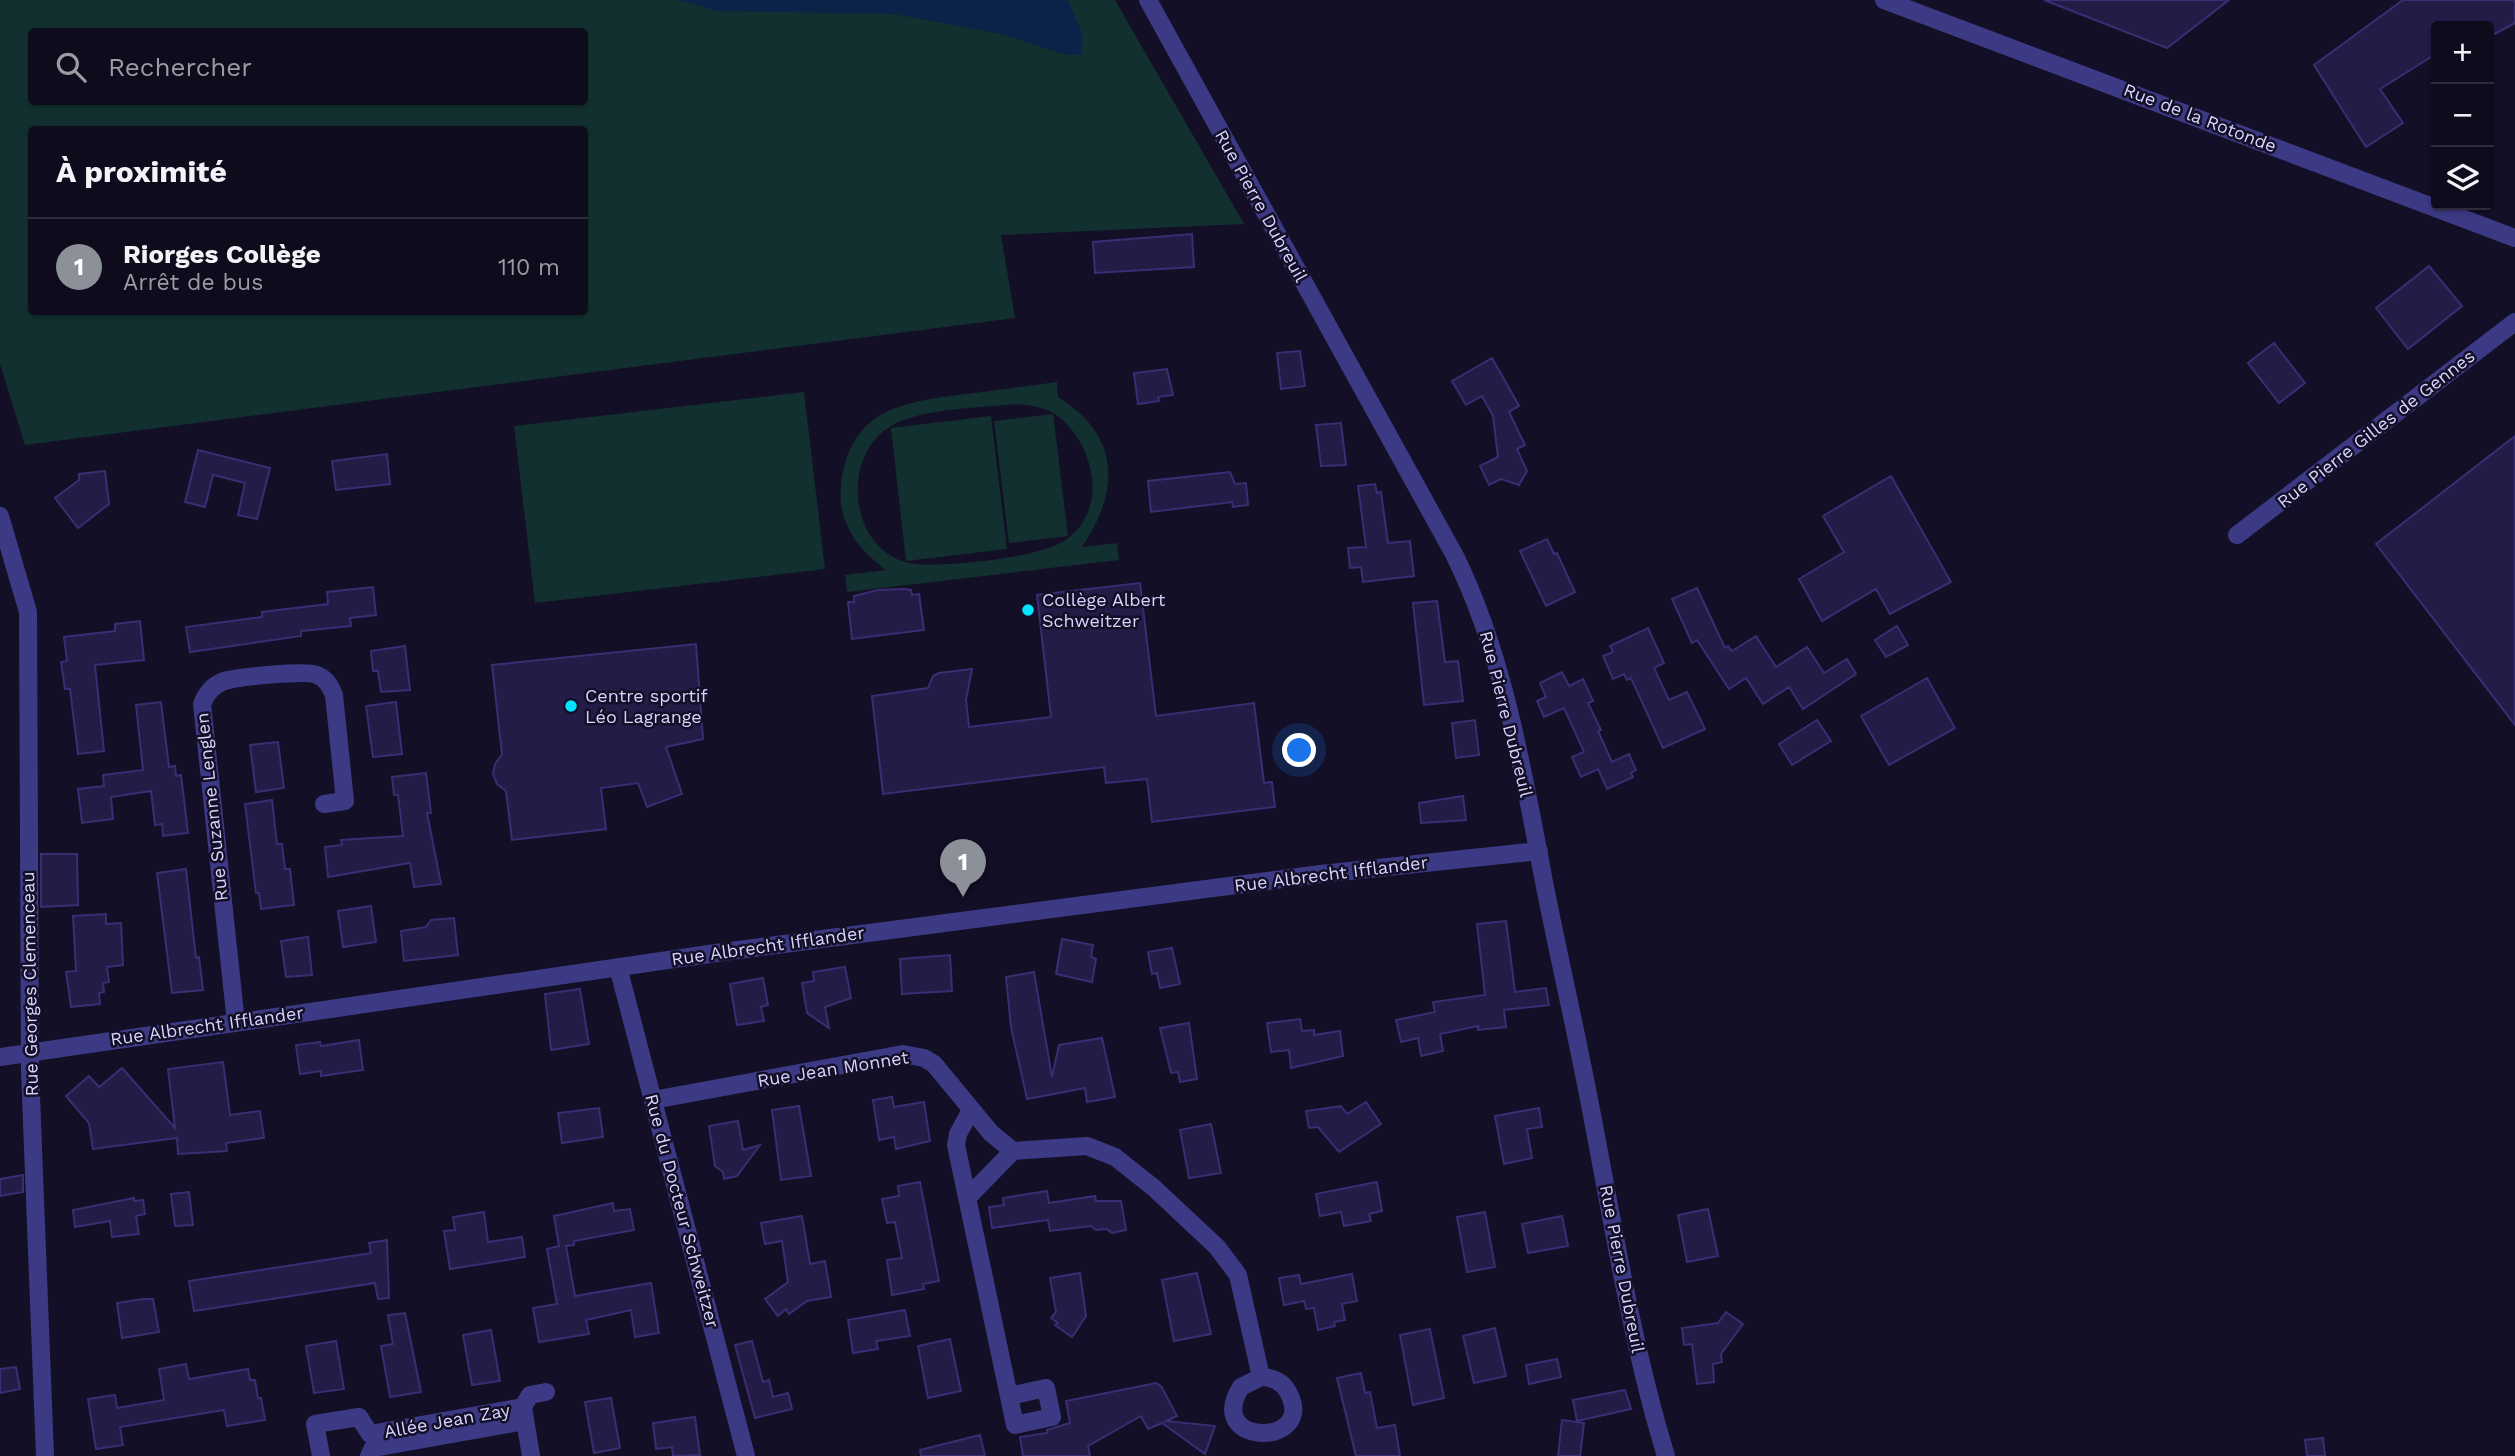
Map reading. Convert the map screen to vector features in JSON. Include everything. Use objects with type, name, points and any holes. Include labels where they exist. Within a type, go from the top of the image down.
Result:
[{"type":"street","name":"Rue Pierre Dubreuil","points":[[1148,0],[1465,576],[1499,670],[1583,1064],[1626,1295],[1650,1404],[1666,1456]]},
{"type":"street","name":"Rue de la Rotonde","points":[[1884,0],[2515,238]]},
{"type":"street","name":"Rue Pierre Gilles de Gennes","points":[[2237,535],[2515,322]]},
{"type":"street","name":"Rue Georges Clemenceau","points":[[0,516],[28,612],[30,1051],[45,1456]]},
{"type":"street","name":"Rue Suzanne Lenglen","points":[[236,1023],[211,813],[202,704],[207,693],[223,681],[305,672],[319,675],[329,683],[334,695],[345,801],[324,803]]},
{"type":"street","name":"Rue Albrecht Ifflander","points":[[0,1057],[618,967],[1321,874],[1538,851]]},
{"type":"street","name":"Rue du Docteur Schweitzer","points":[[618,967],[746,1456]]},
{"type":"street","name":"Rue Jean Monnet","points":[[653,1100],[903,1054],[924,1058],[934,1064],[971,1110],[1013,1151]]},
{"type":"street","points":[[971,1110],[958,1134],[956,1145],[1009,1396]]},
{"type":"street","points":[[967,1198],[1013,1151],[1035,1152],[1087,1146],[1115,1157],[1154,1188],[1217,1247],[1238,1275],[1261,1377]]},
{"type":"street","name":"Allée Jean Zay","points":[[531,1456],[524,1414],[530,1395],[546,1392]]},
{"type":"street","name":"Allée Jean Zay","points":[[321,1456],[315,1424],[359,1417],[371,1446],[449,1427],[524,1414]]},
{"type":"green space","points":[[0,0],[1115,0],[1244,224],[1001,235],[1015,318],[25,445],[0,364]]},
{"type":"green space","points":[[1057,382],[1058,397],[1079,412],[1094,429],[1108,466],[1108,485],[1103,505],[1082,547],[1117,543],[1119,560],[847,592],[845,575],[886,570],[866,553],[851,534],[842,511],[841,485],[846,459],[855,439],[868,424],[901,406],[921,401]],"holes":[[[1016,404],[1052,412],[1069,427],[1079,441],[1092,475],[1089,510],[1080,526],[1067,539],[1054,546],[995,560],[917,564],[895,558],[878,545],[866,527],[859,505],[858,482],[863,460],[874,441],[891,426],[918,416]]]},
{"type":"green space","points":[[804,392],[825,569],[535,603],[514,426]]},
{"type":"green space","points":[[1053,414],[1068,536],[1009,543],[994,421]]},
{"type":"green space","points":[[991,416],[1007,549],[906,561],[891,428]]},
{"type":"water","points":[[678,0],[1068,0],[1082,34],[1082,54],[1067,55],[1001,34],[894,14],[718,11]]},
{"type":"building","points":[[2044,0],[2229,0],[2167,48]]},
{"type":"building","points":[[2403,0],[2515,0],[2515,23],[2494,34],[2494,21],[2431,21],[2431,57],[2380,89],[2403,123],[2366,147],[2314,65]]},
{"type":"building","points":[[1192,234],[1194,267],[1095,273],[1093,242]]},
{"type":"building","points":[[2429,266],[2462,306],[2408,349],[2376,308]]},
{"type":"building","points":[[2274,343],[2305,383],[2279,403],[2248,363]]},
{"type":"building","points":[[1300,351],[1305,386],[1281,389],[1277,353]]},
{"type":"building","points":[[1492,358],[1519,406],[1509,412],[1525,445],[1517,449],[1527,471],[1519,485],[1501,479],[1489,485],[1480,466],[1498,457],[1493,416],[1482,396],[1466,405],[1452,381]]},
{"type":"building","points":[[1167,369],[1173,395],[1158,397],[1159,401],[1138,404],[1134,373]]},
{"type":"building","points":[[1341,423],[1346,465],[1321,466],[1316,425]]},
{"type":"building","points":[[2515,436],[2515,725],[2376,544]]},
{"type":"building","points":[[198,450],[270,468],[257,519],[238,515],[245,483],[213,475],[205,507],[185,502]]},
{"type":"building","points":[[387,454],[390,484],[336,490],[332,461]]},
{"type":"building","points":[[105,471],[109,504],[78,528],[55,498],[79,480],[79,474]]},
{"type":"building","points":[[1230,472],[1235,484],[1246,483],[1248,505],[1233,507],[1232,502],[1151,512],[1148,481]]},
{"type":"building","points":[[1891,476],[1951,582],[1890,614],[1876,589],[1822,621],[1799,579],[1844,552],[1823,516]]},
{"type":"building","points":[[1375,484],[1377,493],[1381,492],[1388,543],[1410,541],[1414,576],[1363,582],[1361,567],[1350,568],[1348,548],[1366,547],[1358,486]]},
{"type":"building","points":[[1547,539],[1554,554],[1557,553],[1575,592],[1546,606],[1520,551]]},
{"type":"building","points":[[1140,583],[1156,716],[1254,703],[1264,783],[1272,782],[1275,807],[1152,822],[1147,779],[1106,783],[1104,767],[883,794],[872,696],[928,688],[933,676],[939,673],[972,669],[966,700],[969,727],[1051,717],[1037,595]]},
{"type":"building","points":[[373,587],[376,615],[350,618],[351,626],[301,631],[301,636],[190,652],[186,627],[262,617],[262,612],[328,604],[327,592]]},
{"type":"building","points":[[1697,588],[1725,648],[1728,646],[1732,651],[1756,636],[1776,667],[1807,647],[1824,673],[1847,659],[1856,674],[1803,709],[1789,687],[1763,704],[1746,678],[1729,689],[1697,640],[1692,643],[1672,599]]},
{"type":"building","points":[[878,590],[911,590],[912,595],[919,594],[924,630],[852,639],[848,602],[854,602],[854,596]]},
{"type":"building","points":[[1437,601],[1445,662],[1458,661],[1463,701],[1424,705],[1413,603]]},
{"type":"building","points":[[140,621],[144,660],[95,665],[104,751],[78,754],[70,689],[65,689],[61,662],[67,661],[64,637],[115,631],[115,624]]},
{"type":"building","points":[[1897,626],[1908,645],[1886,657],[1875,640]]},
{"type":"building","points":[[1648,628],[1664,663],[1654,668],[1669,700],[1687,692],[1705,729],[1663,748],[1631,678],[1627,680],[1624,674],[1613,679],[1603,656],[1613,652],[1610,646]]},
{"type":"building","points":[[696,644],[703,739],[666,747],[682,794],[647,807],[638,783],[601,788],[606,829],[512,840],[506,791],[497,784],[493,774],[495,764],[502,754],[492,665]]},
{"type":"building","points":[[405,646],[410,690],[381,692],[378,671],[373,671],[371,651]]},
{"type":"building","points":[[1562,672],[1569,686],[1583,679],[1593,701],[1588,703],[1612,762],[1629,754],[1636,770],[1631,773],[1633,777],[1607,789],[1598,769],[1581,777],[1572,757],[1584,752],[1564,708],[1544,717],[1537,701],[1546,697],[1540,683]]},
{"type":"building","points":[[1927,678],[1955,728],[1889,765],[1861,716]]},
{"type":"building","points":[[161,702],[169,767],[175,766],[176,776],[181,775],[188,833],[163,836],[162,824],[155,825],[151,791],[111,797],[113,819],[82,823],[78,789],[104,786],[103,775],[143,770],[136,705]]},
{"type":"building","points":[[396,702],[402,754],[373,757],[366,706]]},
{"type":"building","points":[[1475,720],[1479,755],[1456,758],[1452,723]]},
{"type":"building","points":[[1817,720],[1831,741],[1792,765],[1779,744]]},
{"type":"building","points":[[278,742],[284,788],[256,792],[250,745]]},
{"type":"building","points":[[426,773],[431,813],[427,813],[441,884],[414,887],[410,863],[328,877],[325,847],[342,845],[341,840],[403,836],[398,795],[394,795],[392,777]]},
{"type":"building","points":[[1463,796],[1466,820],[1421,823],[1419,803]]},
{"type":"building","points":[[272,800],[277,844],[282,844],[285,869],[290,869],[294,905],[261,909],[259,893],[256,893],[245,804]]},
{"type":"building","points":[[41,854],[77,854],[78,905],[41,907]]},
{"type":"building","points":[[186,869],[196,958],[199,957],[203,990],[172,993],[157,873]]},
{"type":"building","points":[[371,906],[376,942],[343,947],[338,911]]},
{"type":"building","points":[[106,914],[106,924],[121,923],[123,965],[107,967],[109,982],[103,983],[104,992],[99,993],[100,1004],[71,1007],[66,972],[76,971],[73,916]]},
{"type":"building","points":[[454,918],[458,955],[404,961],[401,931],[426,927],[431,920]]},
{"type":"building","points":[[1506,921],[1515,992],[1546,988],[1549,1005],[1504,1010],[1506,1027],[1478,1030],[1478,1026],[1440,1034],[1443,1051],[1421,1056],[1418,1038],[1401,1042],[1396,1020],[1435,1012],[1433,1002],[1485,995],[1477,924]]},
{"type":"building","points":[[308,937],[312,975],[286,977],[281,941]]},
{"type":"building","points":[[1062,939],[1093,945],[1091,957],[1096,959],[1092,982],[1056,974]]},
{"type":"building","points":[[1172,948],[1180,984],[1160,988],[1157,973],[1152,974],[1148,952]]},
{"type":"building","points":[[950,955],[952,991],[902,994],[900,959]]},
{"type":"building","points":[[845,967],[851,998],[825,1007],[829,1028],[807,1013],[802,983],[814,981],[813,972]]},
{"type":"building","points":[[1034,972],[1052,1077],[1059,1045],[1102,1038],[1115,1097],[1087,1102],[1085,1088],[1027,1099],[1011,1027],[1006,977]]},
{"type":"building","points":[[763,978],[768,1005],[761,1007],[764,1021],[737,1025],[730,984]]},
{"type":"building","points":[[580,989],[589,1044],[551,1050],[545,994]]},
{"type":"building","points":[[1300,1019],[1302,1031],[1314,1030],[1314,1035],[1340,1031],[1343,1056],[1291,1068],[1289,1050],[1271,1052],[1267,1023]]},
{"type":"building","points":[[1189,1023],[1197,1079],[1180,1082],[1178,1072],[1171,1073],[1160,1028]]},
{"type":"building","points":[[359,1040],[363,1070],[321,1076],[321,1071],[300,1074],[296,1045],[320,1042],[321,1046]]},
{"type":"building","points":[[223,1062],[230,1115],[260,1111],[264,1138],[226,1143],[227,1151],[178,1154],[177,1138],[93,1149],[89,1123],[66,1096],[89,1076],[99,1087],[122,1068],[175,1128],[168,1069]]},
{"type":"building","points":[[892,1097],[894,1107],[924,1102],[930,1141],[896,1149],[894,1137],[879,1140],[873,1100]]},
{"type":"building","points":[[1366,1102],[1381,1124],[1339,1152],[1318,1127],[1309,1128],[1306,1111],[1341,1106],[1347,1114]]},
{"type":"building","points":[[799,1106],[811,1176],[781,1180],[772,1110]]},
{"type":"building","points":[[599,1108],[603,1137],[562,1143],[558,1113]]},
{"type":"building","points":[[1539,1108],[1542,1127],[1527,1129],[1532,1158],[1504,1164],[1495,1116]]},
{"type":"building","points":[[738,1121],[743,1150],[760,1145],[737,1176],[724,1179],[723,1172],[715,1166],[709,1126]]},
{"type":"building","points":[[1211,1124],[1221,1173],[1189,1178],[1180,1130]]},
{"type":"building","points":[[23,1175],[23,1192],[0,1196],[0,1179]]},
{"type":"building","points":[[920,1182],[939,1281],[923,1284],[924,1289],[892,1295],[887,1260],[902,1258],[895,1222],[887,1223],[882,1199],[899,1196],[898,1186]]},
{"type":"building","points":[[1377,1182],[1382,1211],[1369,1214],[1371,1221],[1344,1226],[1341,1212],[1320,1216],[1316,1194]]},
{"type":"building","points":[[1047,1191],[1049,1203],[1095,1196],[1096,1201],[1121,1201],[1126,1230],[1112,1233],[1107,1229],[1096,1230],[1091,1226],[1050,1231],[1048,1220],[992,1228],[989,1207],[1004,1205],[1003,1198]]},
{"type":"building","points":[[189,1192],[193,1225],[175,1226],[171,1194]]},
{"type":"building","points":[[134,1198],[134,1201],[143,1200],[145,1214],[136,1216],[139,1234],[112,1237],[110,1221],[75,1227],[73,1210]]},
{"type":"building","points":[[613,1203],[614,1211],[630,1209],[634,1230],[574,1241],[574,1245],[566,1246],[575,1296],[651,1283],[659,1333],[635,1337],[631,1310],[586,1320],[589,1334],[539,1342],[533,1308],[557,1304],[547,1249],[559,1246],[554,1216]]},
{"type":"building","points":[[1708,1209],[1718,1256],[1687,1262],[1678,1215]]},
{"type":"building","points":[[484,1212],[488,1242],[522,1237],[525,1257],[450,1269],[444,1231],[455,1230],[453,1217]]},
{"type":"building","points":[[1485,1212],[1495,1267],[1467,1272],[1457,1217]]},
{"type":"building","points":[[802,1216],[810,1264],[825,1261],[831,1297],[807,1301],[789,1314],[786,1309],[778,1316],[765,1299],[788,1282],[782,1241],[765,1244],[761,1223]]},
{"type":"building","points":[[1562,1216],[1568,1246],[1528,1253],[1522,1224]]},
{"type":"building","points":[[387,1240],[389,1298],[378,1299],[375,1283],[194,1311],[189,1281],[371,1253],[369,1243]]},
{"type":"building","points":[[1080,1273],[1086,1316],[1072,1337],[1055,1325],[1058,1323],[1051,1318],[1056,1312],[1050,1278]]},
{"type":"building","points":[[1197,1273],[1211,1334],[1174,1341],[1162,1280]]},
{"type":"building","points":[[1352,1274],[1357,1301],[1342,1304],[1345,1320],[1334,1322],[1335,1326],[1318,1330],[1314,1308],[1306,1309],[1304,1301],[1284,1305],[1279,1278],[1299,1275],[1301,1284]]},
{"type":"building","points":[[153,1299],[159,1332],[122,1338],[117,1303]]},
{"type":"building","points":[[905,1310],[910,1336],[876,1341],[878,1349],[853,1353],[848,1320]]},
{"type":"building","points":[[1726,1312],[1743,1324],[1721,1354],[1722,1362],[1713,1364],[1714,1382],[1697,1384],[1692,1344],[1684,1345],[1682,1328],[1718,1323]]},
{"type":"building","points":[[405,1313],[421,1392],[390,1397],[381,1346],[393,1344],[388,1315]]},
{"type":"building","points":[[1495,1328],[1506,1376],[1474,1383],[1463,1336]]},
{"type":"building","points":[[1430,1329],[1444,1398],[1413,1405],[1400,1335]]},
{"type":"building","points":[[491,1330],[500,1381],[472,1385],[463,1335]]},
{"type":"building","points":[[950,1339],[961,1391],[928,1398],[918,1346]]},
{"type":"building","points":[[336,1341],[344,1389],[314,1393],[306,1346]]},
{"type":"building","points":[[752,1341],[763,1382],[769,1380],[773,1397],[788,1393],[792,1409],[755,1418],[735,1345]]},
{"type":"building","points":[[1557,1359],[1561,1377],[1529,1384],[1526,1365]]},
{"type":"building","points":[[186,1364],[189,1379],[248,1369],[250,1380],[255,1380],[258,1398],[261,1398],[265,1420],[227,1426],[224,1410],[120,1427],[123,1445],[96,1449],[88,1399],[115,1395],[117,1408],[164,1400],[159,1369]]},
{"type":"building","points":[[16,1367],[20,1389],[0,1393],[0,1369]]},
{"type":"building","points":[[1361,1373],[1365,1393],[1370,1392],[1377,1428],[1395,1425],[1400,1456],[1356,1456],[1337,1378]]},
{"type":"building","points":[[1156,1383],[1161,1386],[1177,1416],[1166,1421],[1215,1426],[1205,1454],[1162,1423],[1148,1429],[1141,1416],[1088,1446],[1090,1456],[1023,1456],[1020,1437],[1047,1433],[1047,1430],[1070,1423],[1066,1401]]},
{"type":"building","points":[[1625,1390],[1631,1409],[1577,1421],[1573,1400]]},
{"type":"building","points":[[611,1398],[620,1448],[594,1453],[585,1402]]},
{"type":"building","points":[[695,1417],[700,1455],[673,1456],[672,1447],[656,1449],[653,1423]]},
{"type":"building","points":[[1562,1420],[1584,1423],[1580,1456],[1558,1456]]},
{"type":"building","points":[[980,1435],[985,1456],[921,1456],[920,1450]]},
{"type":"building","points":[[2323,1438],[2325,1456],[2307,1456],[2305,1440]]},
{"type":"place","name":"Collège Albert Schweitzer","points":[[1028,610]]},
{"type":"place","name":"Centre sportif Léo Lagrange","points":[[571,706]]},
{"type":"place","name":"Riorges Collège","points":[[963,897]]}]
